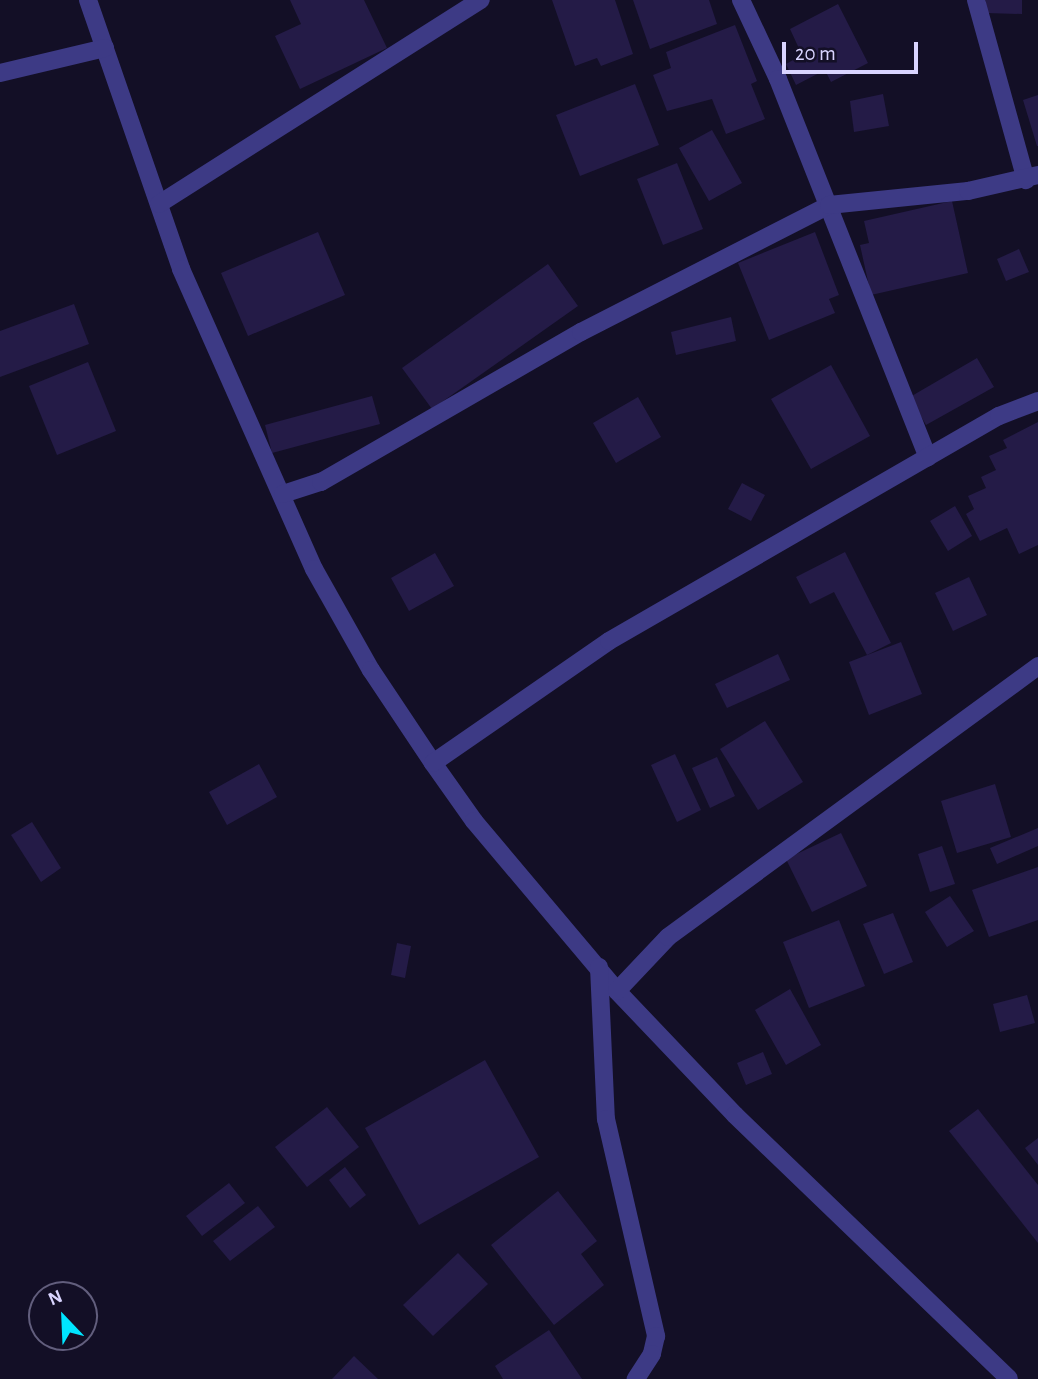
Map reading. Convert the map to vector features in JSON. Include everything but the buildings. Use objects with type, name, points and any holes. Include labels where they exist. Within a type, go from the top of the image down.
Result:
[{"type":"street","points":[[88,0],[181,269],[314,569],[371,670],[433,763],[474,821],[617,991],[735,1115],[1009,1379]]},
{"type":"street","points":[[159,204],[481,0]]},
{"type":"street","points":[[741,0],[829,205],[928,457]]},
{"type":"street","points":[[283,494],[321,482],[581,332],[829,205],[968,191],[1032,177],[976,0]]},
{"type":"street","points":[[0,73],[105,48]]},
{"type":"street","points":[[433,763],[609,641],[999,416],[1038,401]]},
{"type":"street","points":[[617,991],[668,937],[1038,666]]},
{"type":"street","points":[[599,967],[606,1119],[656,1336],[652,1354],[636,1379]]}]
